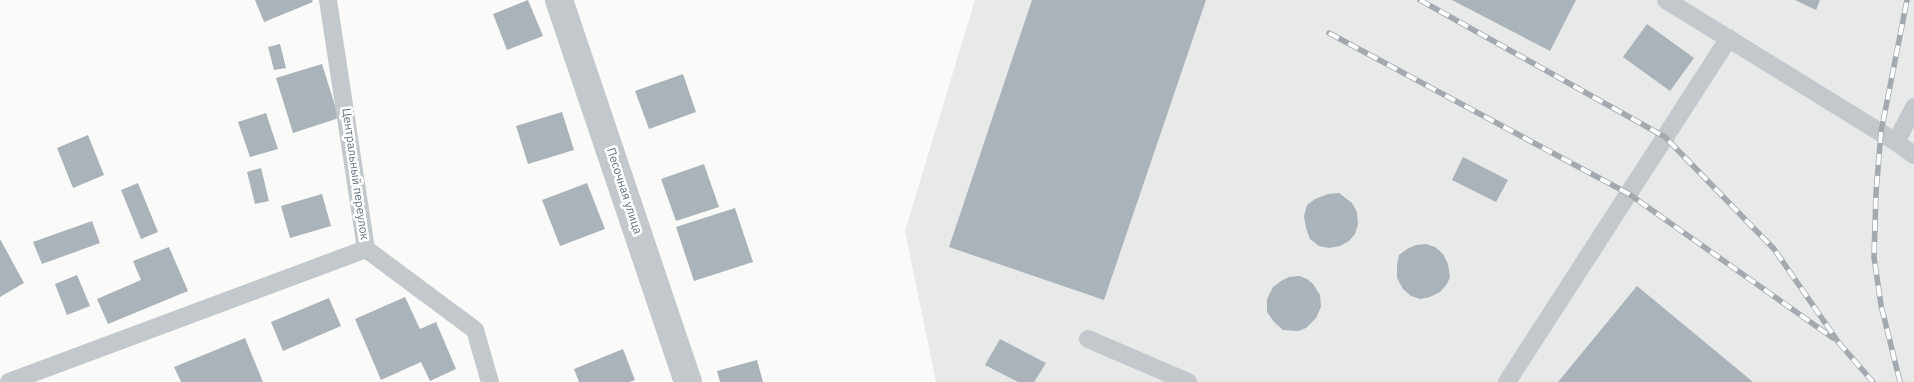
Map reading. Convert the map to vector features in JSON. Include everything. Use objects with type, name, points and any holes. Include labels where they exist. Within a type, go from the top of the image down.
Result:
[{"type":"street","name":"Песочная улица","points":[[559,0],[688,382]]},
{"type":"lane","name":"Центральный переулок","points":[[328,0],[366,249],[475,330],[490,382]]},
{"type":"lane","points":[[1666,0],[1914,155]]},
{"type":"lane","points":[[1507,382],[1729,38]]},
{"type":"lane","points":[[1896,142],[1914,107]]},
{"type":"lane","points":[[9,382],[366,249]]},
{"type":"lane","points":[[1088,339],[1183,381]]},
{"type":"shaded area","points":[[975,0],[1914,0],[1914,382],[936,382],[905,231]]},
{"type":"building","points":[[255,0],[312,0],[313,2],[264,22]]},
{"type":"building","points":[[528,0],[543,36],[507,50],[493,14]]},
{"type":"building","points":[[1032,0],[1206,0],[1104,300],[949,247]]},
{"type":"building","points":[[1452,0],[1576,0],[1550,51]]},
{"type":"building","points":[[1795,0],[1820,0],[1816,10]]},
{"type":"building","points":[[1647,24],[1694,58],[1670,91],[1623,57]]},
{"type":"building","points":[[280,44],[286,68],[274,70],[268,47]]},
{"type":"building","points":[[322,64],[339,118],[293,133],[276,78]]},
{"type":"building","points":[[683,74],[696,112],[649,129],[635,91]]},
{"type":"building","points":[[562,112],[574,150],[528,164],[516,126]]},
{"type":"building","points":[[266,113],[278,149],[250,157],[238,122]]},
{"type":"building","points":[[88,135],[104,175],[73,188],[57,148]]},
{"type":"building","points":[[1463,157],[1508,180],[1496,202],[1452,180]]},
{"type":"building","points":[[704,164],[719,207],[676,221],[661,179]]},
{"type":"building","points":[[261,168],[269,201],[255,204],[247,172]]},
{"type":"building","points":[[138,183],[158,232],[141,239],[121,190]]},
{"type":"building","points":[[587,183],[605,229],[560,246],[542,200]]},
{"type":"building","points":[[1339,193],[1352,203],[1357,212],[1358,224],[1355,234],[1349,241],[1340,246],[1329,248],[1319,246],[1310,239],[1306,228],[1304,216],[1307,205],[1315,199],[1328,194]]},
{"type":"building","points":[[322,194],[331,226],[290,238],[281,206]]},
{"type":"building","points":[[735,208],[753,262],[694,281],[676,227]]},
{"type":"building","points":[[92,221],[100,243],[42,264],[33,242]]},
{"type":"building","points":[[0,239],[24,283],[0,297]]},
{"type":"building","points":[[1426,244],[1435,247],[1443,254],[1448,264],[1450,277],[1440,292],[1420,299],[1411,296],[1403,289],[1397,278],[1397,265],[1399,255],[1407,249],[1416,245]]},
{"type":"building","points":[[169,247],[188,291],[108,324],[97,299],[141,280],[133,261]]},
{"type":"building","points":[[77,275],[90,306],[67,315],[55,284]]},
{"type":"building","points":[[1299,276],[1313,284],[1320,295],[1321,307],[1316,318],[1306,328],[1298,331],[1283,330],[1267,312],[1267,299],[1273,287],[1281,281],[1289,277]]},
{"type":"building","points":[[1637,286],[1753,382],[1558,382]]},
{"type":"building","points":[[405,297],[420,329],[436,322],[456,369],[430,381],[421,362],[381,380],[355,319]]},
{"type":"building","points":[[329,298],[341,326],[283,351],[271,322]]},
{"type":"building","points":[[245,338],[263,382],[181,382],[174,367]]},
{"type":"building","points":[[1000,339],[1046,363],[1034,382],[1018,382],[985,365]]},
{"type":"building","points":[[623,349],[635,380],[629,382],[579,382],[574,369]]},
{"type":"building","points":[[757,360],[763,382],[720,382],[717,371]]},
{"type":"railway","points":[[1420,0],[1665,137],[1774,249],[1839,343],[1873,382]]},
{"type":"railway","points":[[1900,382],[1881,305],[1874,257],[1876,193],[1881,132],[1907,0]]},
{"type":"railway","points":[[1329,33],[1629,194],[1833,338]]}]
